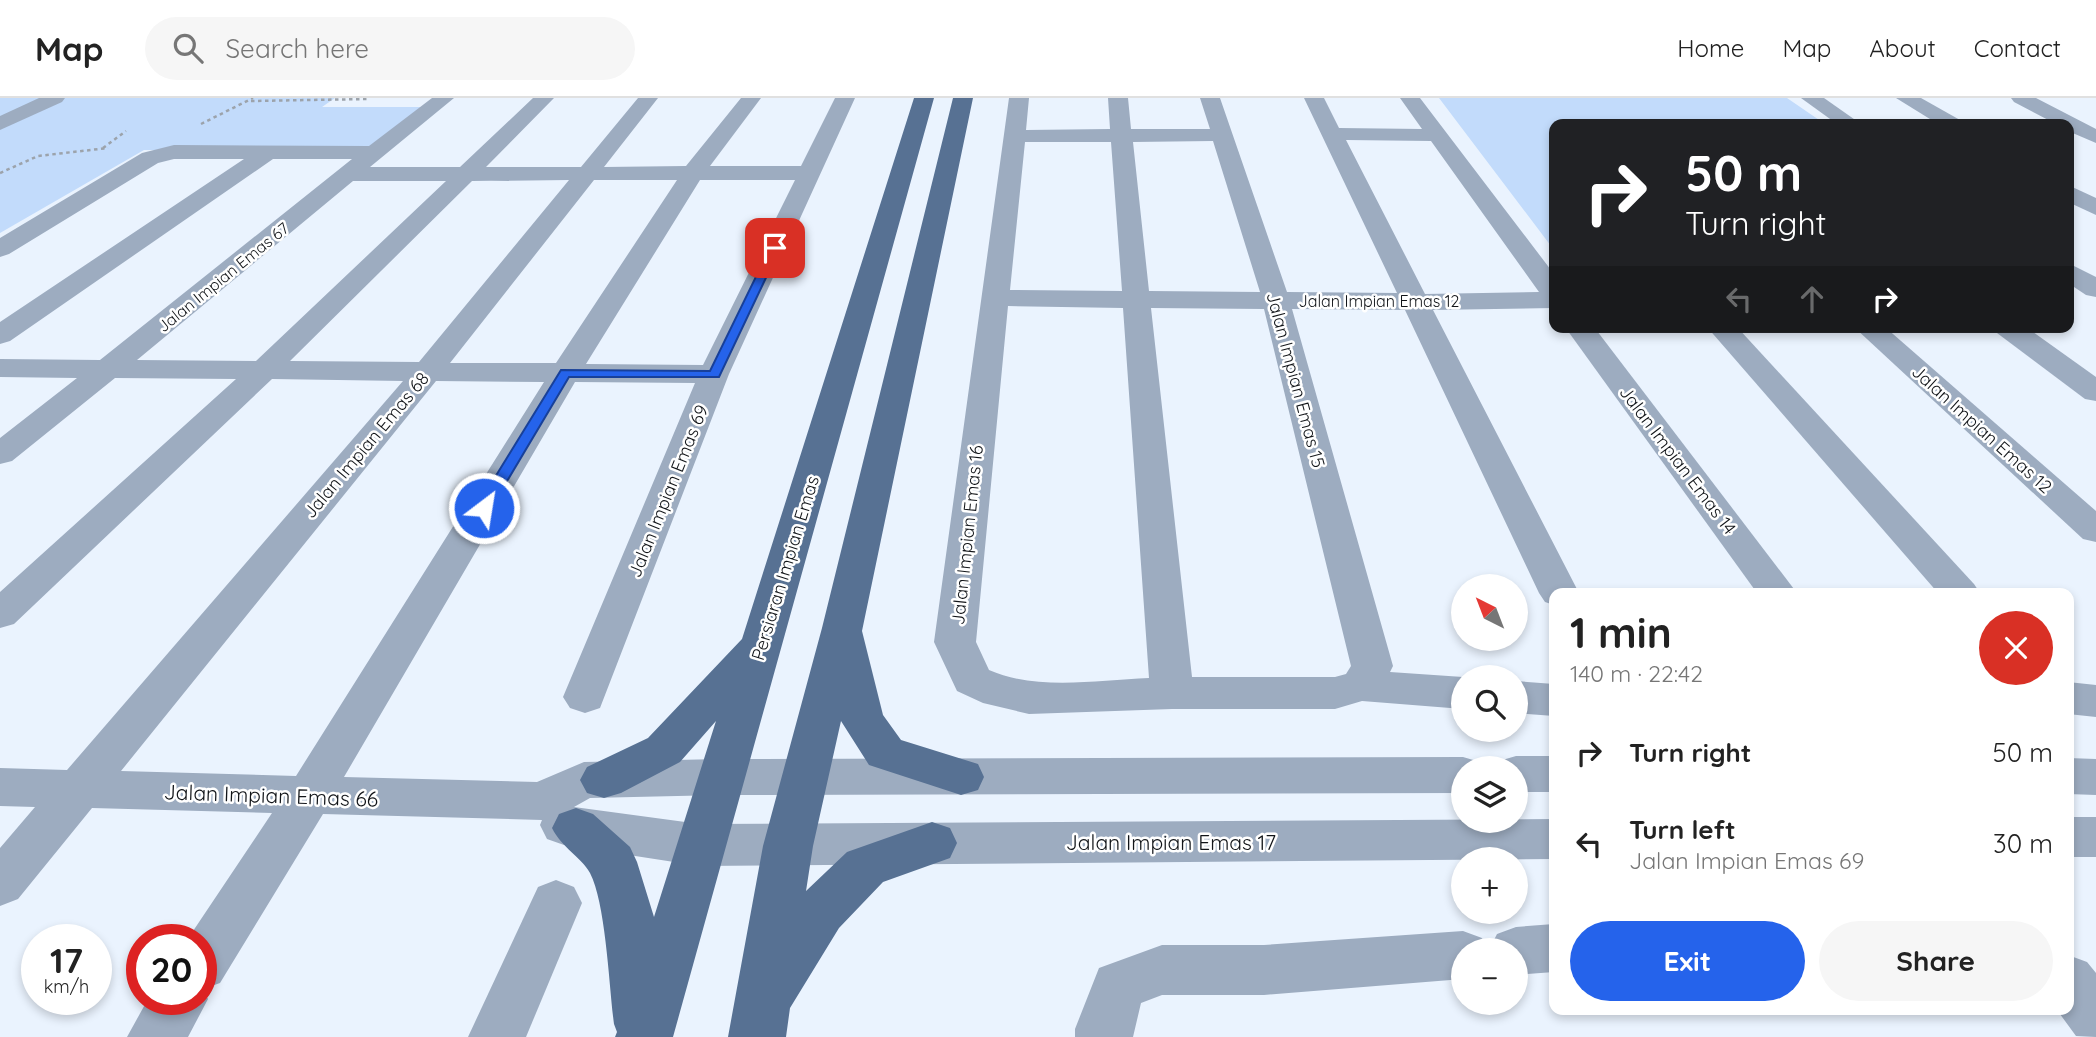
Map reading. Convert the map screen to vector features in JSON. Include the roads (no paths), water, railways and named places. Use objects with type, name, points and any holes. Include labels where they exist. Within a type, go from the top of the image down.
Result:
[{"type":"main road","name":"Persiaran Impian Emas","points":[[644,1037],[699,845],[765,635],[924,98]]},
{"type":"main road","points":[[760,1020],[788,846],[842,628],[963,98]]},
{"type":"main road","points":[[842,628],[862,718],[885,753],[961,777]]},
{"type":"main road","points":[[604,780],[664,750],[765,635]]},
{"type":"main road","points":[[559,815],[612,862],[627,914],[644,1037]]},
{"type":"main road","points":[[760,1020],[820,912],[865,867],[932,843]]},
{"type":"street","points":[[0,124],[55,98]]},
{"type":"street","name":"Jalan Impian Emas 67","points":[[0,454],[110,369],[444,98]]},
{"type":"street","points":[[0,614],[264,370],[544,98]]},
{"type":"street","name":"Jalan Impian Emas 68","points":[[0,884],[427,372],[648,98]]},
{"type":"street","points":[[217,940],[308,797],[565,373],[693,173],[751,98]]},
{"type":"street","name":"Jalan Impian Emas 69","points":[[585,697],[714,374],[845,98]]},
{"type":"street","name":"Jalan Impian Emas 16","points":[[1019,98],[955,642],[961,662],[972,680],[998,692],[1029,698],[1172,693],[1335,694],[1366,676],[1451,691]]},
{"type":"street","points":[[1118,98],[1172,693]]},
{"type":"street","name":"Jalan Impian Emas 15","points":[[1210,98],[1276,300],[1366,676]]},
{"type":"street","points":[[1314,98],[1557,588]]},
{"type":"street","points":[[1410,98],[1549,286]]},
{"type":"street","points":[[1811,98],[1843,119]]},
{"type":"street","points":[[1906,98],[1944,119]]},
{"type":"street","points":[[2021,98],[2060,119]]},
{"type":"street","points":[[2074,126],[2096,138]]},
{"type":"street","points":[[1331,134],[1437,135]]},
{"type":"street","points":[[1015,136],[1220,135]]},
{"type":"street","points":[[2074,138],[2096,138]]},
{"type":"street","points":[[0,249],[150,158],[174,152],[373,153]]},
{"type":"street","points":[[0,335],[267,153]]},
{"type":"street","points":[[350,174],[811,173]]},
{"type":"street","points":[[2074,195],[2096,208]]},
{"type":"street","points":[[2074,275],[2096,289]]},
{"type":"street","name":"Jalan Impian Emas 12","points":[[994,298],[1417,302],[1549,299]]},
{"type":"street","name":"Jalan Impian Emas 14","points":[[1583,333],[1773,588]]},
{"type":"street","points":[[1726,333],[1956,588]]},
{"type":"street","name":"Jalan Impian Emas 12","points":[[1875,333],[2096,531]]},
{"type":"street","points":[[2015,333],[2096,392]]},
{"type":"street","points":[[0,368],[714,374]]},
{"type":"street","points":[[1528,698],[1549,700]]},
{"type":"street","points":[[2074,699],[2096,701]]},
{"type":"street","points":[[1528,774],[1549,774]]},
{"type":"street","points":[[804,778],[1451,775]]},
{"type":"street","points":[[2074,776],[2096,777]]},
{"type":"street","name":"Jalan Impian Emas 66","points":[[559,815],[584,780],[804,778]]},
{"type":"street","name":"Jalan Impian Emas 66","points":[[0,788],[308,797],[559,815],[699,845],[788,846]]},
{"type":"street","points":[[2074,836],[2096,837]]},
{"type":"street","name":"Jalan Impian Emas 17","points":[[788,846],[1549,839]]},
{"type":"street","points":[[497,1037],[556,903]]},
{"type":"street","points":[[1528,950],[1549,948]]},
{"type":"street","points":[[1104,1037],[1104,1029],[1119,985],[1162,970],[1264,970],[1451,956]]},
{"type":"street","points":[[2074,988],[2096,1017]]},
{"type":"street","points":[[156,1037],[170,1015]]}]
